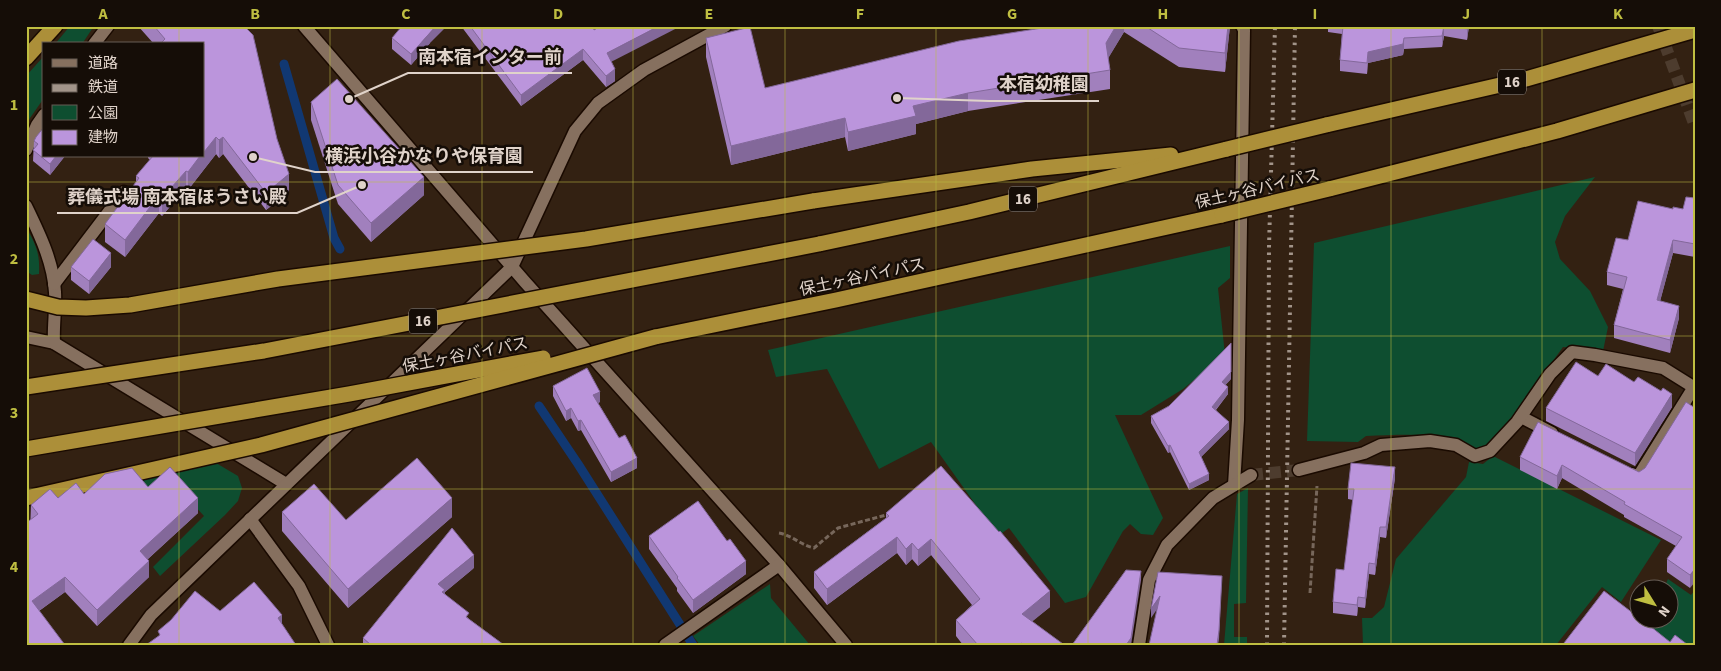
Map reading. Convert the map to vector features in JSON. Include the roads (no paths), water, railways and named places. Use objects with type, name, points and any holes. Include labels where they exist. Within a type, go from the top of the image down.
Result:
[{"type":"highway","points":[[26,58],[55,26]]},
{"type":"highway","name":"16","points":[[26,386],[264,351],[818,244],[969,212],[1326,125],[1526,79],[1695,30]]},
{"type":"highway","name":"保土ヶ谷バイパス","points":[[26,449],[339,396],[655,337],[836,300],[1222,215],[1557,131],[1695,90]]},
{"type":"highway","points":[[26,299],[58,307],[86,308],[130,305],[278,279],[586,239],[813,201],[1032,169],[1227,149]]},
{"type":"highway","points":[[26,498],[261,445],[655,337]]},
{"type":"street","points":[[96,42],[108,26]]},
{"type":"street","points":[[304,26],[512,267],[758,542],[846,645]]},
{"type":"street","points":[[129,645],[151,615],[512,267],[575,131],[598,103],[644,70],[725,26]]},
{"type":"street","points":[[1234,485],[1238,420],[1244,30],[1242,26]]},
{"type":"street","points":[[26,150],[37,124],[42,118]]},
{"type":"street","points":[[54,284],[124,192]]},
{"type":"street","points":[[26,206],[44,245],[54,284],[54,343]]},
{"type":"street","points":[[26,336],[54,343],[286,484]]},
{"type":"street","points":[[1299,470],[1364,453],[1381,445],[1430,441],[1456,445],[1475,456],[1490,451],[1521,417],[1550,374],[1572,352],[1663,368],[1694,388],[1638,477],[1621,468]]},
{"type":"street","points":[[1521,417],[1563,438]]},
{"type":"street","points":[[1139,645],[1149,580],[1167,545],[1213,498],[1251,475]]},
{"type":"street","points":[[250,519],[299,586],[328,645]]},
{"type":"street","points":[[665,645],[778,565]]},
{"type":"waterway","points":[[284,64],[334,238],[340,249]]},
{"type":"waterway","points":[[539,406],[693,645]]},
{"type":"tunnel","points":[[1658,26],[1695,126]]},
{"type":"tunnel","points":[[1251,475],[1299,470]]},
{"type":"railway","points":[[1267,645],[1269,247],[1275,26]]},
{"type":"railway","points":[[1284,645],[1295,26]]},
{"type":"place","name":"本宿幼稚園","points":[[897,98]]},
{"type":"place","name":"南本宿インター前","points":[[349,99]]},
{"type":"place","name":"横浜小谷かなりや保育園","points":[[253,157]]},
{"type":"place","name":"葬儀式場 南本宿ほうさい殿","points":[[362,185]]}]
